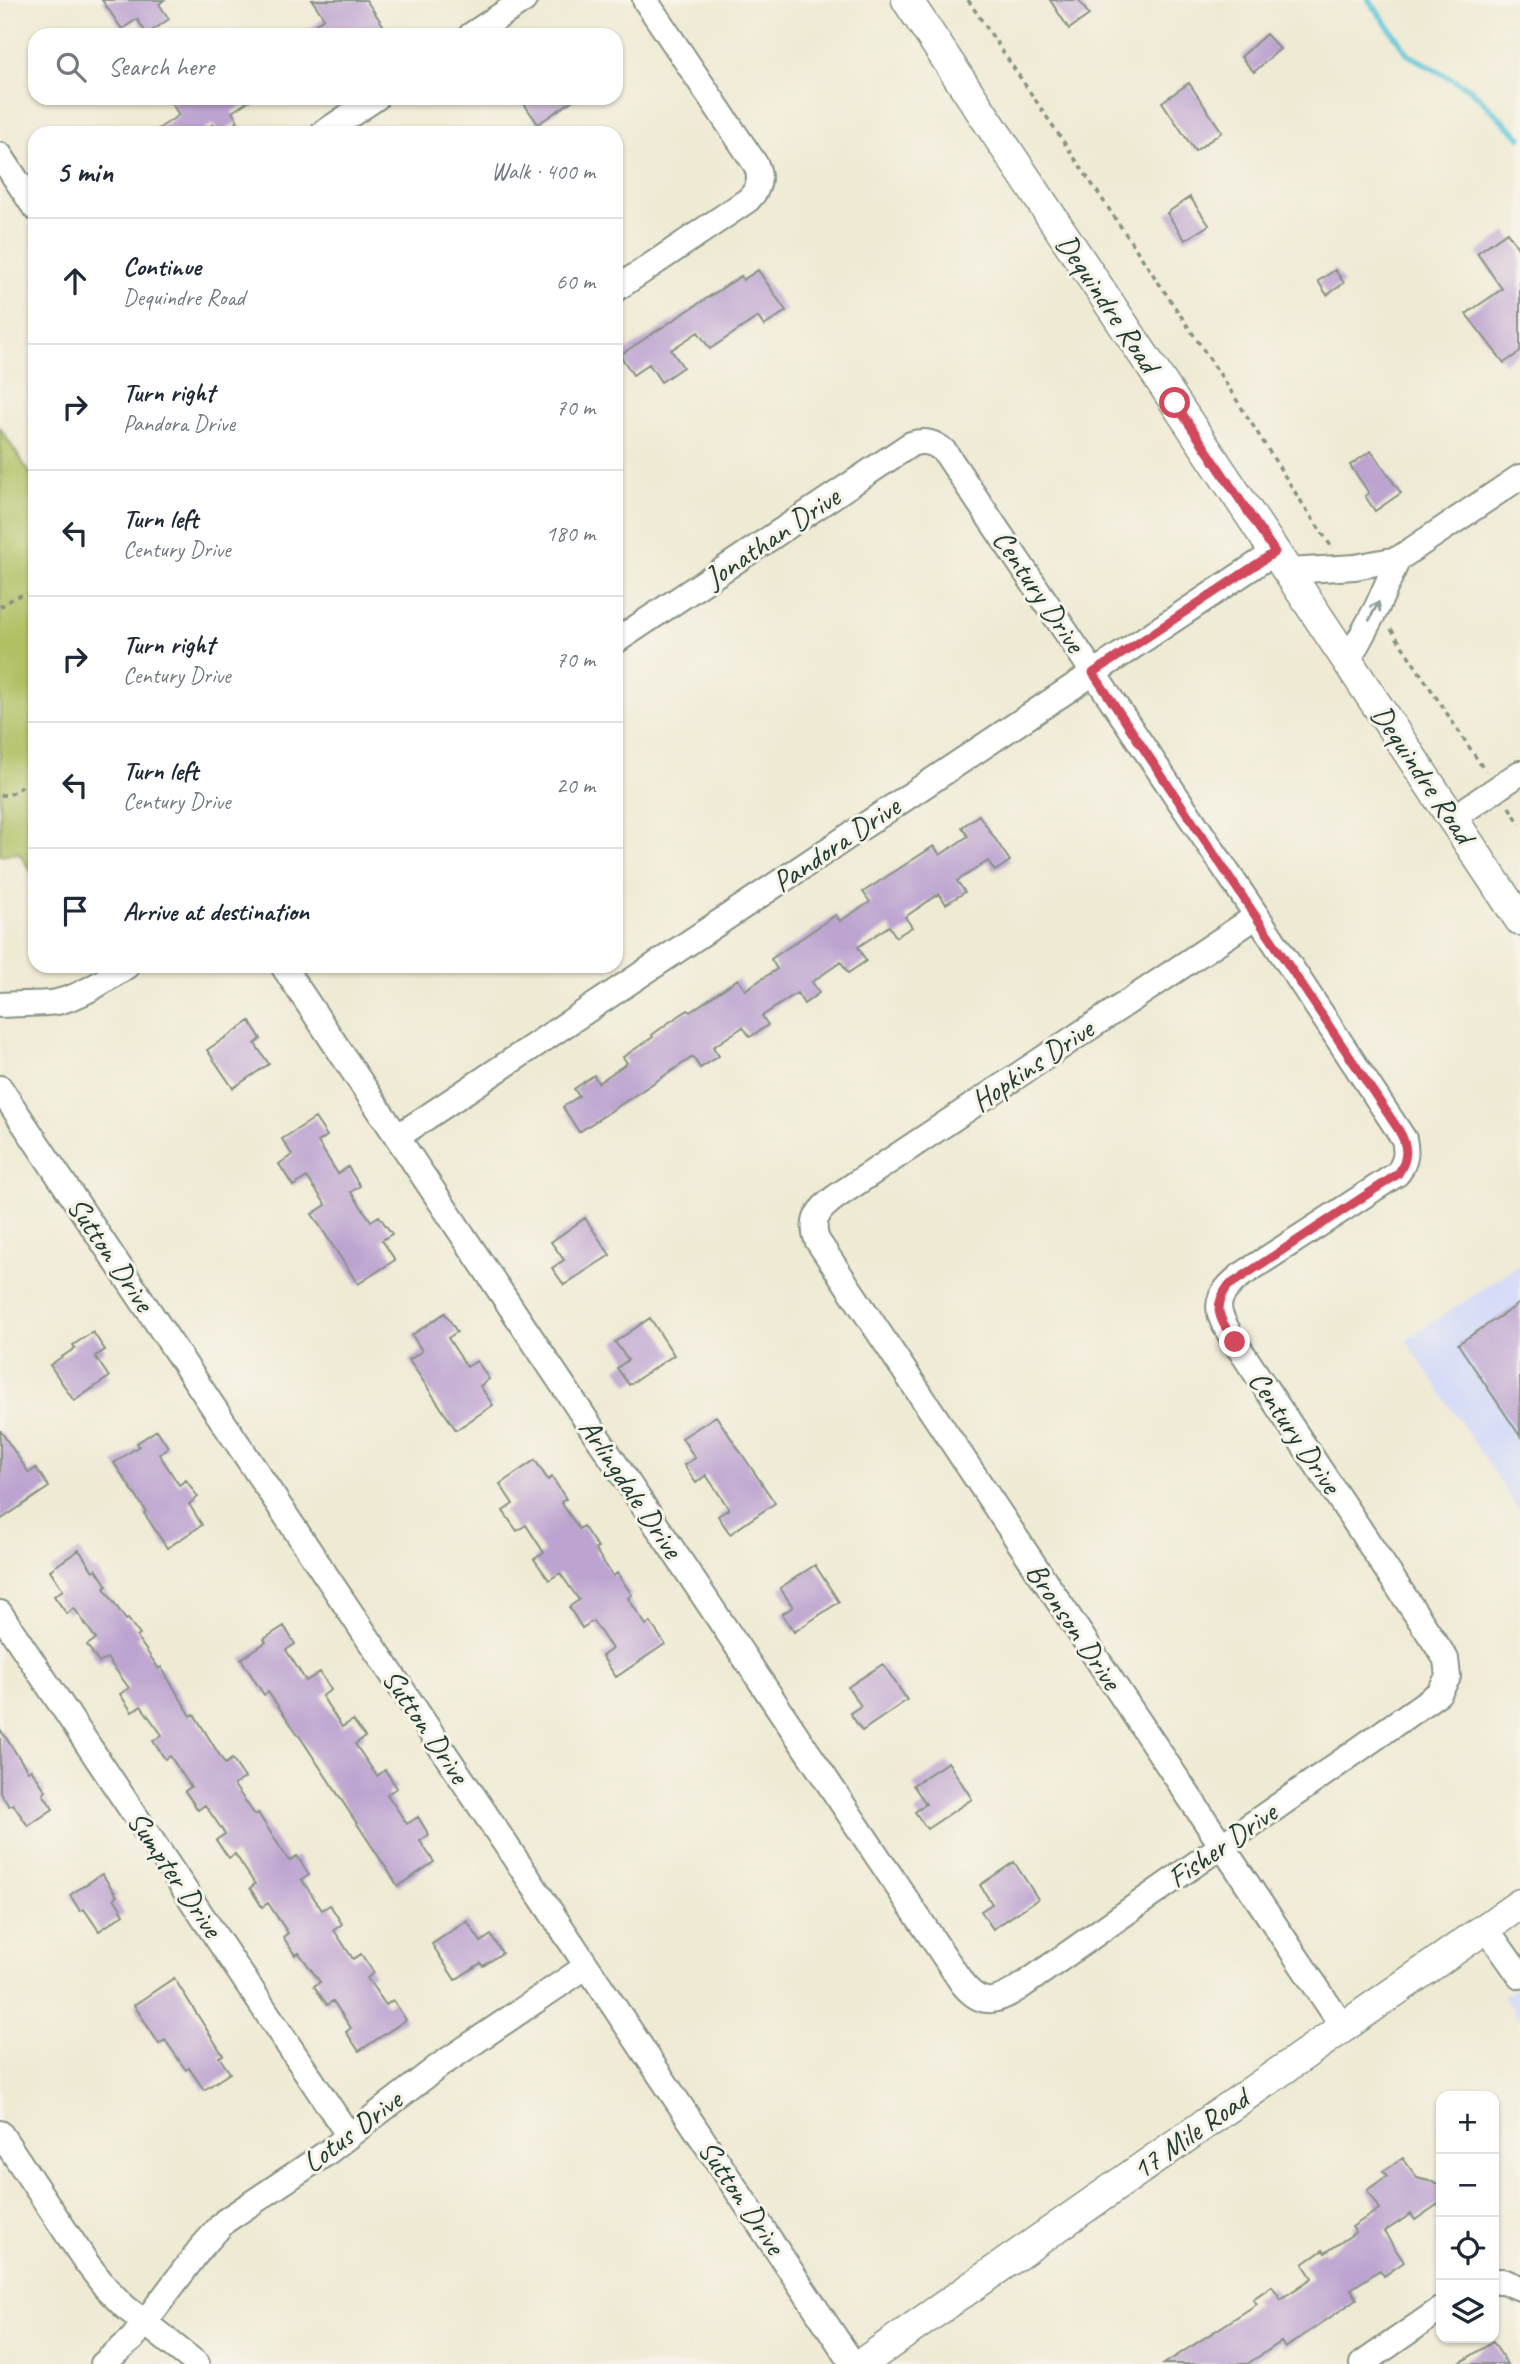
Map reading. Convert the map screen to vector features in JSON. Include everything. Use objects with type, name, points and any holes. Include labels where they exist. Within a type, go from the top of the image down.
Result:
[{"type":"main road","name":"Dequindre Road","points":[[907,0],[1520,920]]},
{"type":"main road","name":"17 Mile Road","points":[[861,2364],[1520,1904]]},
{"type":"street","points":[[482,28],[524,0]]},
{"type":"street","points":[[623,284],[748,200],[759,185],[760,175],[756,165],[645,0]]},
{"type":"street","points":[[334,126],[366,105]]},
{"type":"street","points":[[0,155],[28,197]]},
{"type":"street","name":"Jonathan Drive","points":[[623,636],[911,444],[930,442]]},
{"type":"street","name":"Century Drive","points":[[930,442],[945,452],[954,464],[1404,1139],[1407,1152],[1398,1174],[1228,1286],[1219,1301],[1218,1310],[1235,1342],[1446,1659],[1448,1677]]},
{"type":"street","points":[[1282,561],[1363,566],[1398,559],[1520,477]]},
{"type":"street","points":[[1348,662],[1398,559]]},
{"type":"street","name":"Pandora Drive","points":[[397,1137],[1093,673],[1282,561]]},
{"type":"street","points":[[1452,818],[1520,773]]},
{"type":"street","name":"Hopkins Drive","points":[[814,1222],[824,1205],[1257,916]]},
{"type":"street","points":[[0,1004],[54,1002],[74,997],[116,973]]},
{"type":"street","name":"Arlingdale Drive","points":[[288,973],[962,1983],[978,1998],[986,2001]]},
{"type":"street","name":"Sutton Drive","points":[[0,1088],[853,2364]]},
{"type":"street","name":"Bronson Drive","points":[[814,1222],[817,1240],[1343,2027]]},
{"type":"street","name":"Sumpter Drive","points":[[0,1613],[349,2136]]},
{"type":"street","name":"Fisher Drive","points":[[986,2001],[1002,1998],[1019,1988],[1429,1701],[1439,1693],[1448,1677]]},
{"type":"street","points":[[1486,1928],[1520,1976]]},
{"type":"street","name":"Lotus Drive","points":[[103,2364],[125,2346],[145,2324],[200,2249],[225,2221],[349,2136],[430,2072],[587,1966]]},
{"type":"street","points":[[0,2133],[106,2288],[145,2324],[197,2364]]},
{"type":"street","points":[[1362,2364],[1436,2312]]},
{"type":"path","points":[[968,0],[1226,383],[1292,489],[1335,551]]},
{"type":"path","points":[[0,607],[12,598],[28,594]]},
{"type":"path","points":[[1391,629],[1520,824]]},
{"type":"path","points":[[0,796],[9,795],[28,783]]},
{"type":"shaded area","points":[[1520,1264],[1520,1512],[1406,1340]]},
{"type":"shaded area","points":[[1520,1984],[1520,2021],[1503,1996]]},
{"type":"green space","points":[[0,428],[28,470],[28,866],[19,853],[0,855]]},
{"type":"building","points":[[102,0],[164,0],[159,4],[169,19],[156,28],[143,28],[137,19],[121,28]]},
{"type":"building","points":[[312,0],[366,0],[383,25],[378,28],[310,28],[324,18]]},
{"type":"building","points":[[1050,0],[1079,0],[1089,15],[1069,29]]},
{"type":"building","points":[[1266,34],[1280,49],[1254,72],[1241,57]]},
{"type":"building","points":[[1189,83],[1222,132],[1195,151],[1162,102]]},
{"type":"building","points":[[173,105],[242,105],[232,112],[238,121],[230,126],[162,126],[179,115]]},
{"type":"building","points":[[525,105],[566,105],[538,124]]},
{"type":"building","points":[[1190,197],[1209,225],[1185,240],[1167,213]]},
{"type":"building","points":[[1507,232],[1520,251],[1520,352],[1504,363],[1466,314],[1502,289],[1477,253]]},
{"type":"building","points":[[758,270],[786,311],[764,326],[758,317],[710,349],[698,332],[671,350],[683,367],[661,382],[649,364],[633,375],[623,360],[623,353],[741,276],[743,280]]},
{"type":"building","points":[[1335,270],[1344,283],[1327,295],[1318,281]]},
{"type":"building","points":[[1371,451],[1401,493],[1375,511],[1365,496],[1369,493],[1350,465]]},
{"type":"building","points":[[979,815],[1010,861],[995,871],[988,861],[957,881],[965,892],[946,904],[939,894],[905,917],[912,927],[896,937],[889,926],[858,947],[866,961],[848,973],[841,962],[812,982],[819,993],[804,1004],[797,993],[762,1016],[768,1025],[750,1037],[743,1027],[713,1047],[719,1056],[700,1068],[693,1057],[579,1132],[563,1107],[579,1096],[574,1089],[594,1075],[598,1083],[627,1063],[623,1057],[653,1037],[652,1035],[668,1023],[688,1010],[690,1012],[738,979],[745,990],[777,969],[771,959],[836,915],[840,921],[870,902],[863,892],[934,846],[940,855],[968,836],[962,827]]},
{"type":"building","points":[[250,1021],[261,1039],[255,1044],[269,1064],[233,1088],[207,1050]]},
{"type":"building","points":[[315,1118],[327,1136],[318,1142],[338,1174],[348,1167],[360,1186],[351,1192],[371,1221],[379,1216],[392,1234],[382,1240],[395,1260],[358,1284],[312,1214],[326,1205],[307,1177],[293,1186],[279,1164],[292,1155],[282,1139]]},
{"type":"building","points":[[585,1218],[610,1255],[564,1285],[552,1268],[564,1260],[551,1242]]},
{"type":"building","points":[[1520,1303],[1520,1436],[1458,1344]]},
{"type":"building","points":[[445,1313],[457,1332],[448,1338],[467,1367],[477,1361],[489,1379],[480,1386],[493,1405],[456,1430],[409,1360],[422,1351],[412,1335]]},
{"type":"building","points":[[650,1318],[674,1355],[629,1385],[617,1368],[628,1360],[615,1342]]},
{"type":"building","points":[[93,1332],[105,1350],[95,1356],[109,1377],[74,1401],[50,1365]]},
{"type":"building","points":[[716,1416],[775,1503],[730,1534],[718,1516],[729,1509],[706,1475],[696,1483],[684,1465],[695,1458],[682,1438]]},
{"type":"building","points":[[0,1430],[29,1473],[36,1468],[49,1487],[0,1520]]},
{"type":"building","points":[[157,1430],[168,1447],[159,1454],[179,1485],[186,1480],[198,1497],[189,1504],[202,1525],[167,1548],[114,1463]]},
{"type":"building","points":[[535,1460],[548,1480],[552,1477],[566,1499],[561,1502],[579,1529],[583,1526],[613,1576],[617,1573],[632,1595],[628,1598],[646,1625],[650,1622],[665,1644],[616,1677],[602,1656],[612,1649],[593,1621],[582,1628],[569,1607],[579,1600],[560,1573],[549,1580],[534,1559],[544,1553],[526,1525],[517,1531],[503,1511],[513,1504],[500,1484]]},
{"type":"building","points":[[79,1550],[93,1571],[96,1569],[107,1586],[104,1588],[140,1635],[137,1637],[159,1669],[161,1667],[191,1716],[194,1714],[225,1764],[232,1759],[245,1778],[234,1785],[255,1815],[258,1813],[289,1861],[297,1856],[309,1875],[302,1880],[322,1910],[330,1905],[342,1924],[334,1930],[353,1959],[361,1954],[374,1973],[367,1978],[386,2005],[393,2000],[406,2020],[359,2051],[346,2032],[351,2028],[333,2001],[327,2005],[314,1986],[320,1982],[299,1953],[295,1955],[283,1937],[288,1933],[268,1903],[262,1907],[250,1888],[255,1884],[235,1854],[229,1858],[216,1840],[225,1834],[205,1805],[198,1810],[185,1791],[191,1787],[170,1756],[165,1759],[153,1741],[162,1735],[141,1706],[132,1712],[120,1694],[129,1688],[107,1658],[99,1663],[87,1645],[96,1639],[74,1608],[67,1614],[54,1596],[63,1590],[50,1570]]},
{"type":"building","points":[[815,1565],[839,1602],[794,1632],[782,1614],[793,1607],[780,1588]]},
{"type":"building","points":[[284,1626],[295,1644],[286,1650],[306,1681],[320,1672],[331,1690],[322,1696],[342,1727],[353,1720],[365,1737],[355,1744],[377,1776],[385,1770],[397,1788],[387,1794],[407,1824],[418,1817],[429,1835],[420,1841],[434,1862],[398,1886],[302,1740],[268,1692],[264,1695],[241,1659]]},
{"type":"building","points":[[883,1664],[907,1700],[862,1731],[850,1713],[861,1706],[848,1687]]},
{"type":"building","points":[[0,1729],[28,1771],[31,1769],[46,1791],[43,1794],[53,1809],[28,1826],[13,1804],[9,1806],[0,1792]]},
{"type":"building","points":[[948,1762],[972,1799],[927,1829],[915,1812],[926,1804],[913,1785]]},
{"type":"building","points":[[1014,1862],[1038,1899],[993,1929],[981,1911],[992,1904],[980,1885]]},
{"type":"building","points":[[102,1874],[117,1896],[114,1898],[124,1914],[99,1931],[84,1909],[80,1911],[70,1895]]},
{"type":"building","points":[[467,1921],[481,1942],[491,1935],[502,1953],[455,1980],[432,1944]]},
{"type":"building","points":[[174,1978],[223,2055],[219,2057],[230,2073],[204,2090],[165,2040],[159,2044],[134,2005]]},
{"type":"building","points":[[1403,2158],[1417,2178],[1436,2183],[1436,2205],[1415,2220],[1411,2214],[1384,2232],[1404,2262],[1384,2276],[1380,2270],[1351,2289],[1357,2299],[1285,2348],[1281,2342],[1247,2364],[1164,2364],[1257,2304],[1253,2299],[1272,2286],[1281,2299],[1312,2278],[1303,2264],[1356,2232],[1352,2227],[1379,2209],[1367,2190],[1387,2176],[1383,2171]]},
{"type":"building","points":[[1494,2343],[1507,2364],[1458,2364]]},
{"type":"waterway","points":[[1369,0],[1409,55],[1470,89],[1520,137]]},
{"type":"route","points":[[1175,403],[1275,552],[1093,673],[1398,1129],[1407,1152],[1398,1174],[1228,1286],[1219,1301],[1218,1310],[1235,1342]]}]
